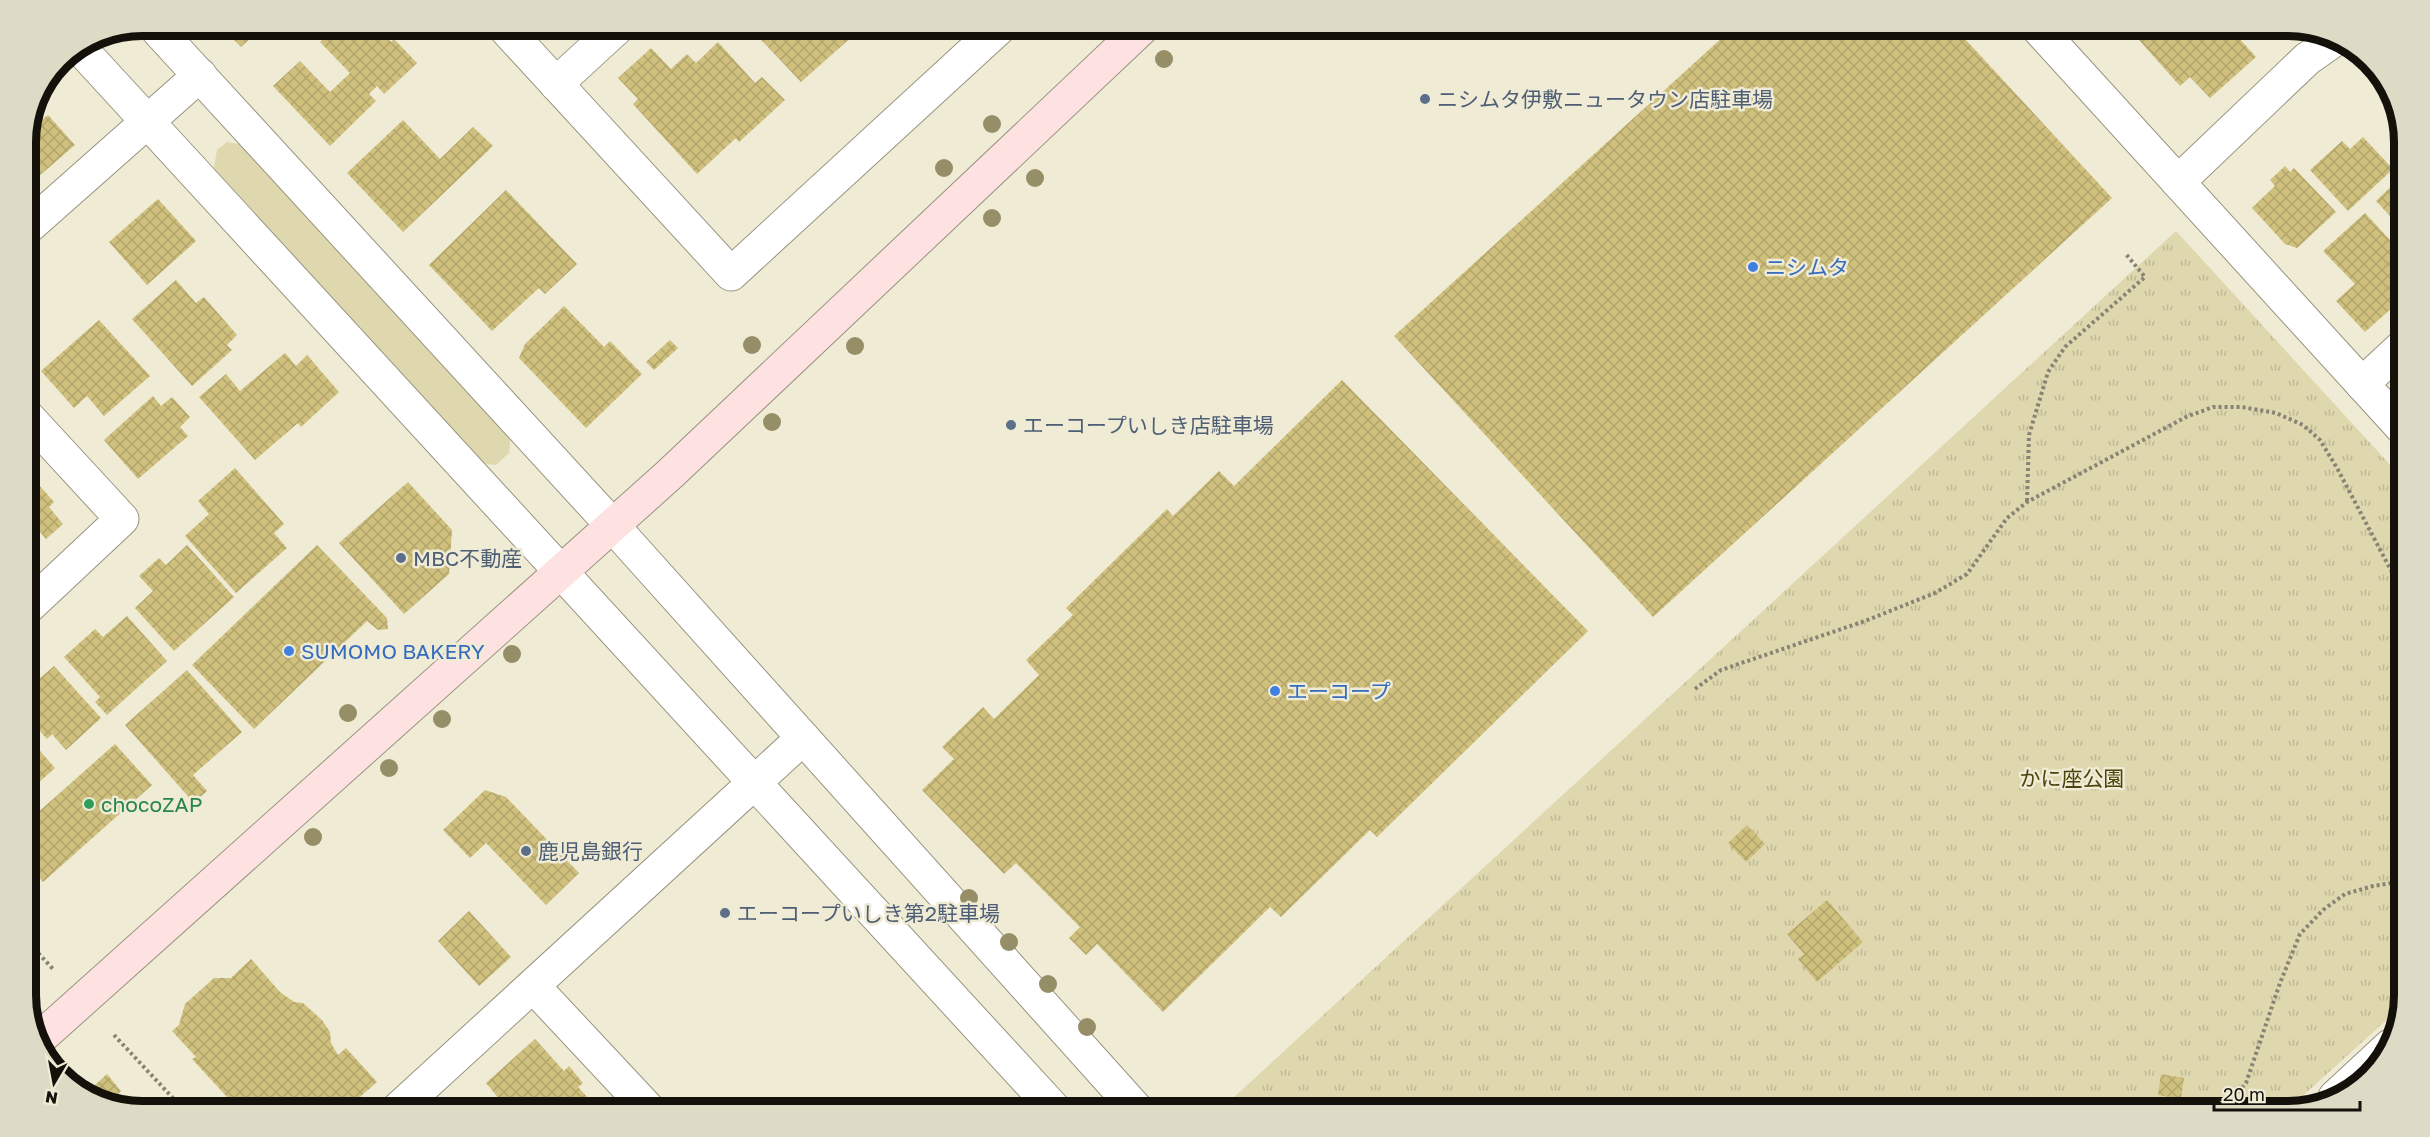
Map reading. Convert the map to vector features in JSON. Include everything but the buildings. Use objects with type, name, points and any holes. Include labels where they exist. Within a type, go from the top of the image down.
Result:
[{"type":"street","points":[[163,36],[612,525],[1128,1101]]},
{"type":"street","points":[[512,36],[731,274],[990,36]]},
{"type":"street","points":[[556,84],[609,36]]},
{"type":"street","points":[[44,1035],[670,474],[1133,36]]},
{"type":"street","points":[[2045,36],[2394,419]]},
{"type":"street","points":[[2178,182],[2307,59],[2328,44]]},
{"type":"street","points":[[85,53],[1046,1101]]},
{"type":"street","points":[[36,220],[200,75]]},
{"type":"street","points":[[2362,384],[2394,354]]},
{"type":"street","points":[[36,427],[122,519],[36,600]]},
{"type":"street","points":[[408,1101],[803,738]]},
{"type":"street","points":[[534,987],[640,1101]]},
{"type":"path","points":[[2027,502],[2029,435],[2048,372],[2065,346],[2145,277],[2125,253]]},
{"type":"path","points":[[1695,689],[1721,670],[1865,621],[1935,593],[1967,574],[2007,518],[2027,502],[2186,417],[2213,407],[2242,407],[2276,413],[2303,426],[2320,440],[2394,576]]},
{"type":"path","points":[[2232,1101],[2246,1083],[2300,934],[2323,910],[2345,894],[2394,883]]},
{"type":"path","points":[[36,951],[53,969]]},
{"type":"path","points":[[114,1035],[175,1101]]},
{"type":"green space","points":[[227,142],[246,145],[511,435],[509,453],[496,465],[477,463],[213,173],[217,150]]},
{"type":"green space","name":"かに座公園","points":[[2176,231],[2394,469],[2394,1001],[2392,1015],[2298,1100],[1230,1101]]},
{"type":"place","name":"ニシムタ伊敷ニュータウン店駐車場","points":[[1425,99]]},
{"type":"place","name":"ニシムタ","points":[[1753,267]]},
{"type":"place","name":"エーコープいしき店駐車場","points":[[1011,425]]},
{"type":"place","name":"MBC不動産","points":[[401,558]]},
{"type":"place","name":"SUMOMO BAKERY","points":[[289,651]]},
{"type":"place","name":"エーコープ","points":[[1275,691]]},
{"type":"place","name":"chocoZAP","points":[[89,804]]},
{"type":"place","name":"鹿児島銀行","points":[[526,851]]},
{"type":"place","name":"エーコープいしき第2駐車場","points":[[725,913]]}]
